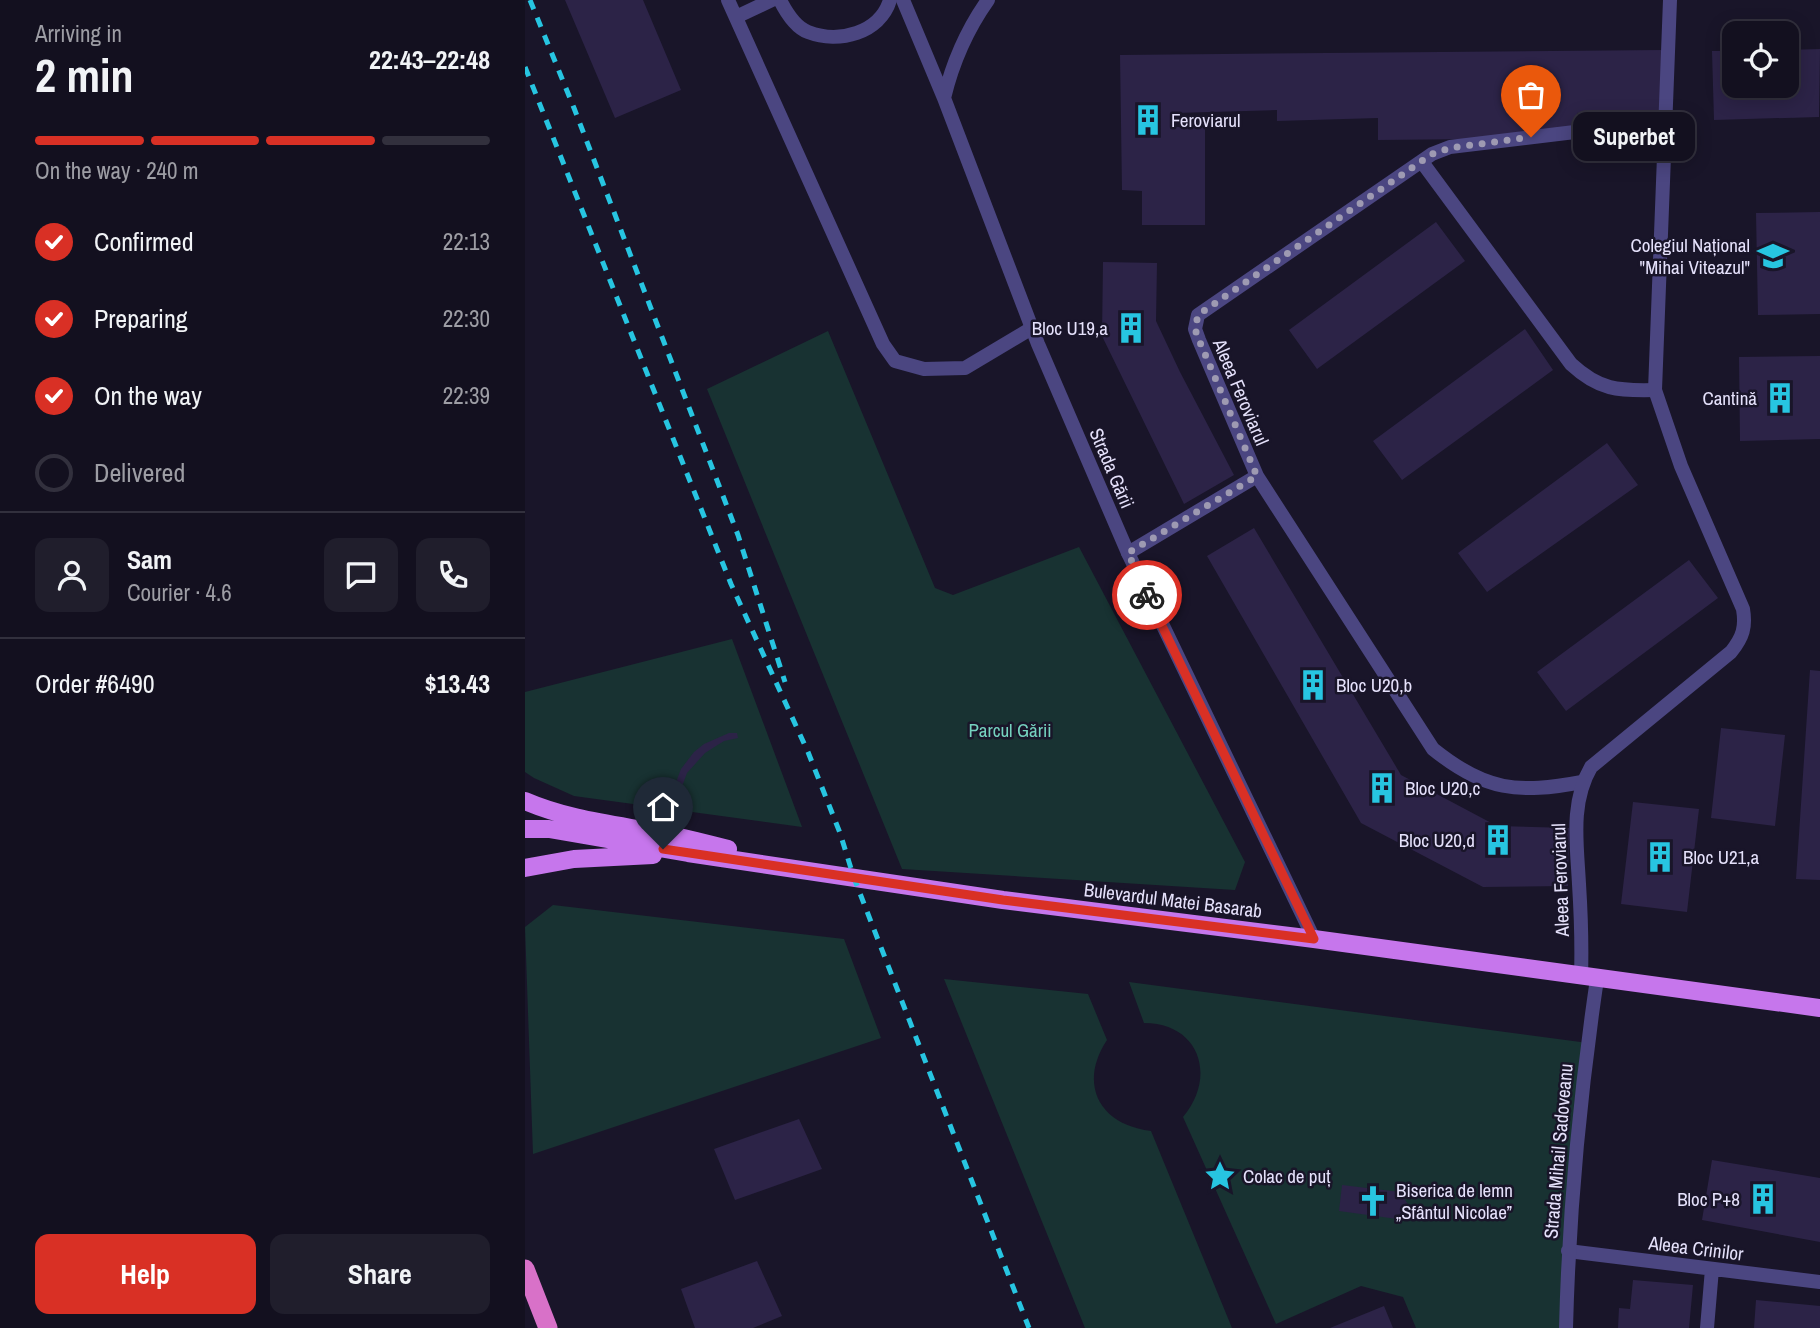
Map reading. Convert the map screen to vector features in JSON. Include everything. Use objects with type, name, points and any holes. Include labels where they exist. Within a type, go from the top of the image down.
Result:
[{"type":"highway","points":[[525,1269],[548,1328]]},
{"type":"main road","points":[[525,801],[583,819],[673,835],[831,874]]},
{"type":"main road","name":"Bulevardul Matei Basarab","points":[[525,829],[549,829],[688,853],[1003,900],[1820,1008]]},
{"type":"main road","name":"Bulevardul Matei Basarab","points":[[525,868],[575,859],[688,853]]},
{"type":"street","points":[[728,0],[883,344],[895,361],[924,369],[965,368],[1032,328]]},
{"type":"street","points":[[736,17],[772,0]]},
{"type":"street","points":[[780,0],[787,14],[806,32],[832,37],[860,33],[877,23],[890,0]]},
{"type":"street","name":"Strada Gării","points":[[903,0],[944,98],[1032,328],[1128,553],[1314,939]]},
{"type":"street","points":[[944,98],[960,45],[988,0]]},
{"type":"street","points":[[1582,782],[1591,767],[1731,652],[1741,639],[1745,624],[1743,609],[1681,466],[1655,390],[1670,0]]},
{"type":"street","name":"Aleea Feroviarul","points":[[1589,978],[1583,944],[1576,826],[1582,782],[1525,790],[1500,786],[1451,764],[1433,749],[1257,476],[1195,329],[1198,315],[1432,154],[1450,148],[1666,121]]},
{"type":"street","points":[[1422,162],[1571,364],[1585,377],[1608,389],[1655,390]]},
{"type":"street","points":[[1128,553],[1257,476]]},
{"type":"street","name":"Strada Mihail Sadoveanu","points":[[1566,1328],[1568,1251],[1588,1043],[1589,978]]},
{"type":"street","name":"Aleea Crinilor","points":[[1568,1251],[1820,1282]]},
{"type":"street","points":[[1707,1328],[1712,1269]]},
{"type":"green space","name":"Parcul Gării","points":[[828,331],[935,588],[953,595],[1079,547],[1245,862],[1235,890],[902,869],[707,389]]},
{"type":"green space","points":[[732,639],[802,827],[574,796],[525,772],[525,692]]},
{"type":"green space","points":[[553,905],[844,939],[881,1038],[533,1154],[525,927]]},
{"type":"green space","points":[[944,979],[1088,994],[1107,1040],[1098,1056],[1094,1072],[1094,1087],[1099,1100],[1118,1120],[1151,1131],[1232,1328],[1085,1328]]},
{"type":"green space","points":[[1129,982],[1588,1043],[1566,1328],[1416,1328],[1403,1297],[1361,1286],[1276,1324],[1183,1117],[1199,1085],[1197,1055],[1190,1042],[1179,1032],[1163,1025],[1144,1023]]},
{"type":"building","points":[[565,0],[643,0],[681,90],[615,118]]},
{"type":"building","points":[[1820,49],[1819,117],[1714,120],[1712,51],[1722,51],[1722,98],[1799,98],[1799,50]]},
{"type":"building","points":[[1662,50],[1664,110],[1577,113],[1577,138],[1378,140],[1378,118],[1277,121],[1277,110],[1175,113],[1175,127],[1205,127],[1205,225],[1142,225],[1142,191],[1122,190],[1120,55]]},
{"type":"building","points":[[1820,212],[1820,314],[1758,315],[1756,213]]},
{"type":"building","points":[[1436,222],[1465,261],[1317,369],[1289,330]]},
{"type":"building","points":[[1103,262],[1157,263],[1156,321],[1234,475],[1184,504],[1102,336]]},
{"type":"building","points":[[1525,329],[1553,370],[1402,480],[1373,441]]},
{"type":"building","name":"Cantină","points":[[1820,356],[1820,439],[1740,441],[1739,357]]},
{"type":"building","points":[[1607,443],[1638,485],[1487,592],[1458,553]]},
{"type":"building","points":[[1254,528],[1401,775],[1497,826],[1569,828],[1568,886],[1483,887],[1361,823],[1207,556]]},
{"type":"building","points":[[1689,560],[1718,598],[1566,711],[1537,672]]},
{"type":"building","points":[[1810,670],[1820,671],[1820,880],[1796,879]]},
{"type":"building","points":[[1721,728],[1785,735],[1775,826],[1711,818]]},
{"type":"building","points":[[729,733],[737,733],[738,738],[724,741],[705,753],[687,773],[680,792],[673,790],[681,769],[694,752],[704,744]]},
{"type":"building","name":"Bloc U21,a","points":[[1633,802],[1699,809],[1687,912],[1621,904]]},
{"type":"building","points":[[799,1119],[822,1169],[735,1200],[714,1149]]},
{"type":"building","name":"Bloc P+8","points":[[1712,1160],[1820,1178],[1820,1242],[1702,1220]]},
{"type":"building","name":"Biserica de lemn „Sfântul Nicolae”","points":[[1342,1185],[1400,1192],[1409,1206],[1397,1219],[1339,1211]]},
{"type":"building","points":[[757,1261],[782,1316],[753,1328],[695,1328],[681,1289]]},
{"type":"building","points":[[1633,1280],[1693,1285],[1689,1328],[1618,1328],[1619,1308],[1630,1309]]},
{"type":"building","points":[[1756,1300],[1820,1306],[1820,1328],[1754,1328]]},
{"type":"building","points":[[1384,1306],[1393,1328],[1330,1328]]},
{"type":"railway","points":[[530,0],[738,535],[785,682]]},
{"type":"railway","points":[[525,67],[731,584],[808,752],[840,833],[854,878],[1029,1328]]},
{"type":"way so far","points":[[1147,595],[1128,553],[1257,476],[1199,340],[1195,329],[1198,315],[1432,154],[1450,148],[1531,137]]},
{"type":"place","name":"Feroviarul","points":[[1148,120]]},
{"type":"place","name":"Superbet","points":[[1531,137]]},
{"type":"place","name":"Colegiul Național \"Mihai Viteazul\"","points":[[1773,256]]},
{"type":"place","name":"Bloc U19,a","points":[[1131,328]]},
{"type":"place","name":"Cantină","points":[[1780,398]]},
{"type":"place","name":"Bloc U20,b","points":[[1313,685]]},
{"type":"place","name":"Bloc U20,c","points":[[1382,788]]},
{"type":"place","name":"Bloc U20,d","points":[[1498,840]]},
{"type":"place","name":"Bloc U21,a","points":[[1660,857]]},
{"type":"place","name":"Colac de puț","points":[[1220,1176]]},
{"type":"place","name":"Bloc P+8","points":[[1763,1199]]},
{"type":"place","name":"Biserica de lemn „Sfântul Nicolae”","points":[[1373,1201]]},
{"type":"route","points":[[663,849],[1003,900],[1314,939],[1147,595]]}]
